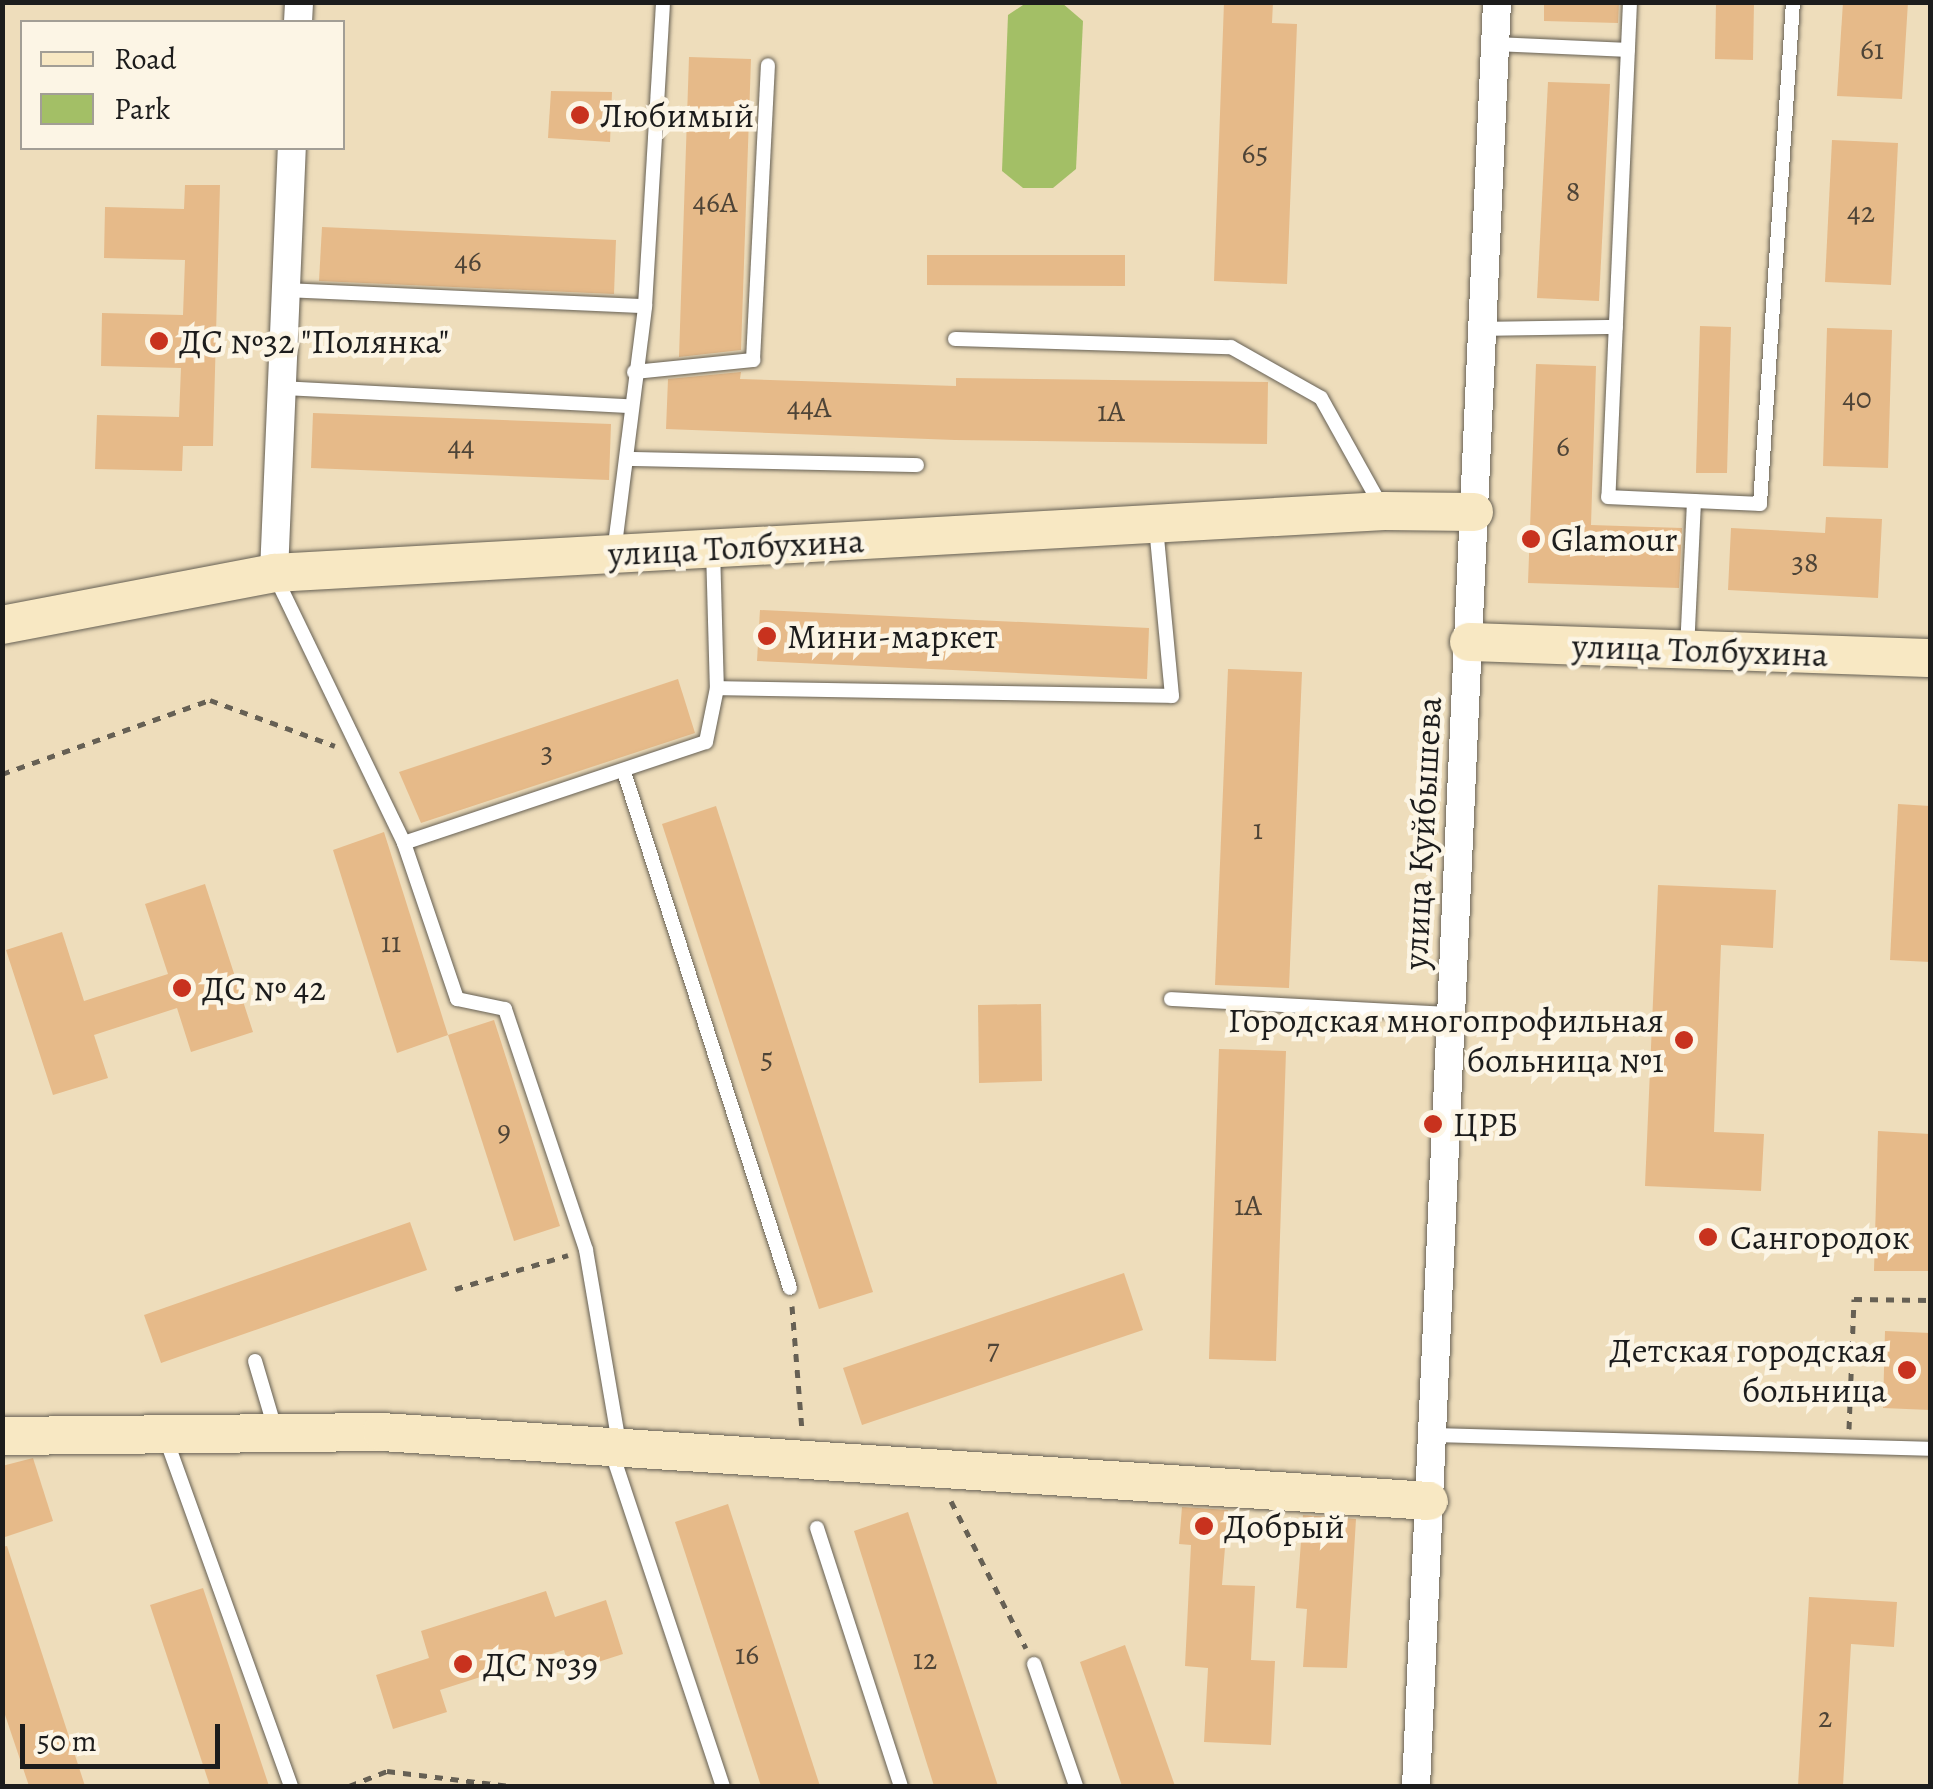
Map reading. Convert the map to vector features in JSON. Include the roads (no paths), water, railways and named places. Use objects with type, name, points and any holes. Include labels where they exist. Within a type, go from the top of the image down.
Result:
[{"type":"street","name":"улица Куйбышева","points":[[1416,1786],[1498,2]]},
{"type":"street","points":[[274,573],[292,150]]},
{"type":"street","name":"улица Толбухина","points":[[2,624],[274,573],[1384,511],[1474,512]]},
{"type":"street","name":"улица Толбухина","points":[[1468,642],[1930,658]]},
{"type":"street","points":[[2,1436],[382,1432],[1429,1501]]},
{"type":"lane","points":[[614,554],[629,459],[634,372],[645,306],[663,2]]},
{"type":"lane","points":[[1630,2],[1608,497],[1760,504],[1793,2]]},
{"type":"lane","points":[[1496,44],[1628,50]]},
{"type":"lane","points":[[634,372],[754,360],[768,64]]},
{"type":"lane","points":[[286,290],[645,306]]},
{"type":"lane","points":[[1482,330],[1616,327]]},
{"type":"lane","points":[[955,339],[1231,347],[1321,398],[1384,511]]},
{"type":"lane","points":[[282,388],[631,406]]},
{"type":"lane","points":[[629,459],[917,465]]},
{"type":"lane","points":[[1687,650],[1694,500]]},
{"type":"lane","points":[[717,688],[1172,696],[1156,524]]},
{"type":"lane","points":[[404,843],[706,742],[717,688],[713,548]]},
{"type":"lane","points":[[274,573],[404,843],[457,998],[505,1008],[586,1250],[615,1447],[722,1786]]},
{"type":"lane","points":[[624,772],[790,1288]]},
{"type":"lane","points":[[1171,999],[1452,1014]]},
{"type":"lane","points":[[255,1361],[276,1432]]},
{"type":"lane","points":[[163,1432],[292,1786]]},
{"type":"lane","points":[[1432,1435],[1930,1449]]},
{"type":"lane","points":[[817,1528],[900,1786]]},
{"type":"lane","points":[[1034,1664],[1073,1786]]},
{"type":"place","name":"Любимый","points":[[580,115]]},
{"type":"place","name":"ДС №32 \"Полянка\"","points":[[159,341]]},
{"type":"place","name":"Glamour","points":[[1531,539]]},
{"type":"place","name":"Мини-маркет","points":[[767,636]]},
{"type":"place","name":"ДС № 42","points":[[182,988]]},
{"type":"place","name":"Городская многопрофильная больница №1","points":[[1684,1040]]},
{"type":"place","name":"ЦРБ","points":[[1433,1124]]},
{"type":"place","name":"Сангородок","points":[[1708,1237]]},
{"type":"place","name":"Детская городская больница","points":[[1907,1370]]},
{"type":"place","name":"Добрый","points":[[1204,1526]]},
{"type":"place","name":"ДС №39","points":[[463,1664]]}]
